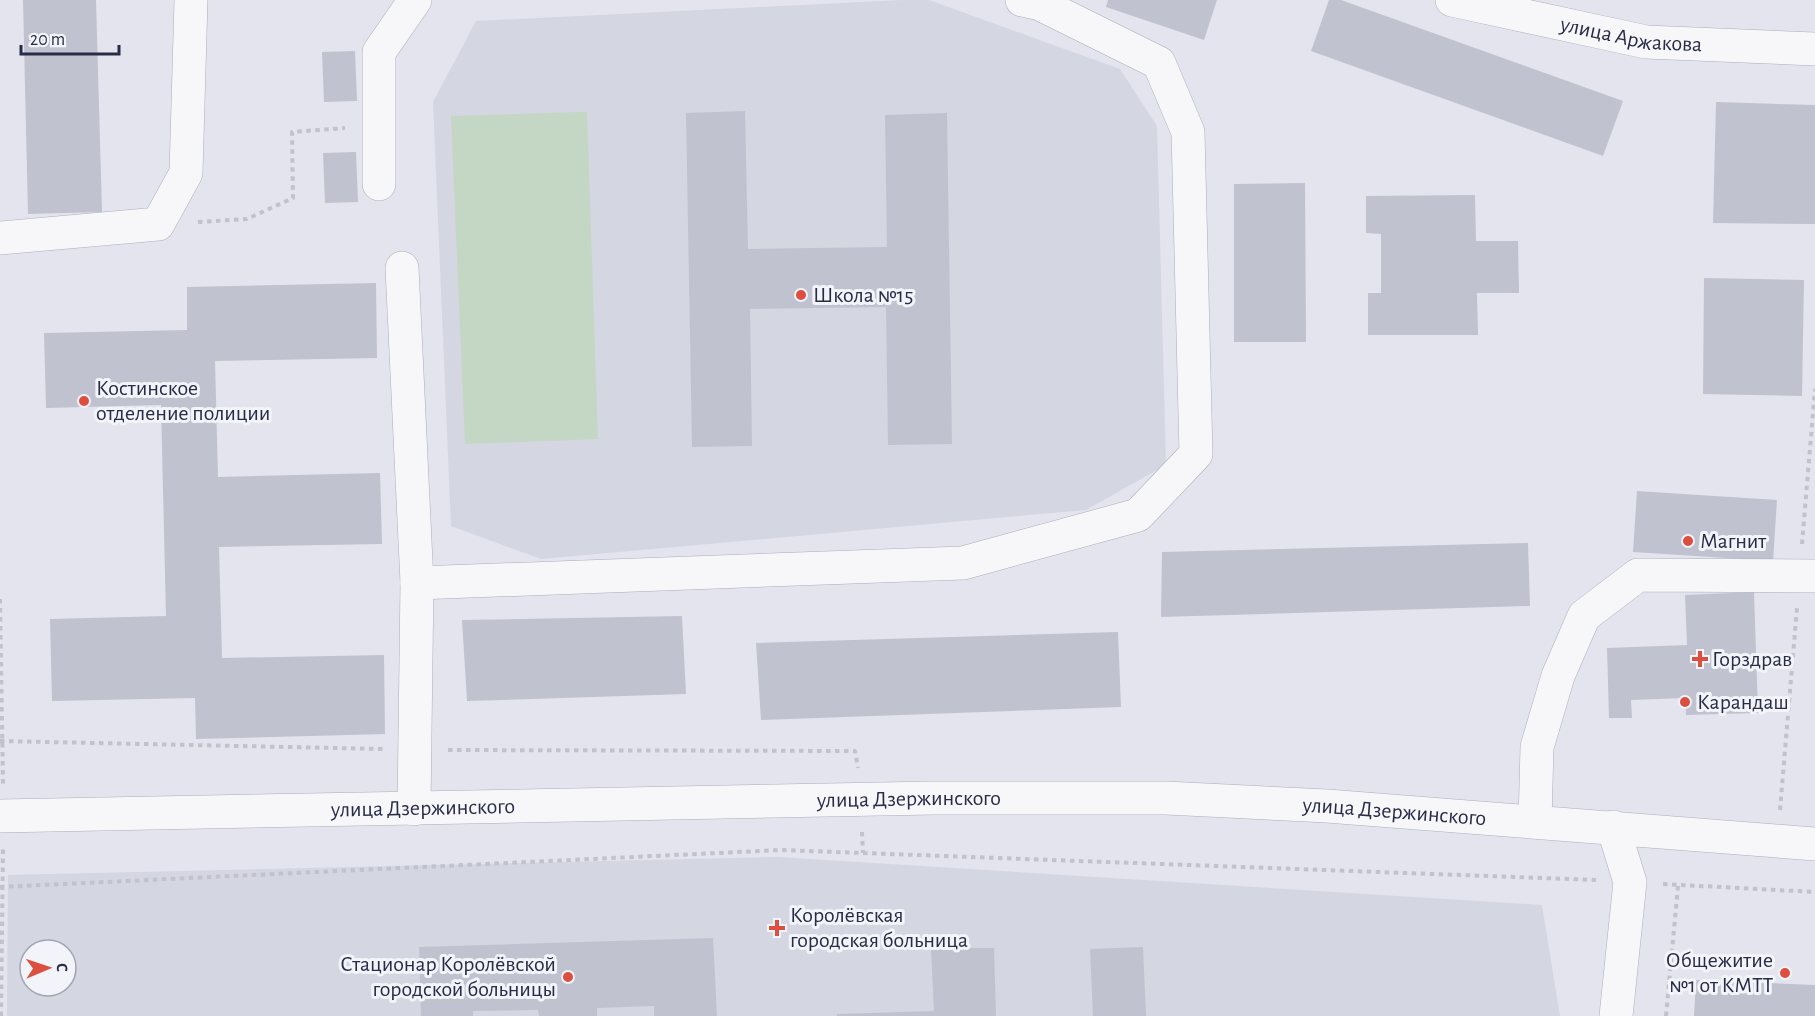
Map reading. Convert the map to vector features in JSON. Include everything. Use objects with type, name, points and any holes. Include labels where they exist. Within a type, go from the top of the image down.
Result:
[{"type":"street","points":[[0,238],[158,224],[186,173],[191,0]]},
{"type":"street","points":[[379,184],[379,52],[415,0]]},
{"type":"street","points":[[417,583],[963,563],[1138,515],[1196,454],[1188,132],[1159,63],[1040,4],[1022,0]]},
{"type":"street","name":"улица Аржакова","points":[[1452,0],[1646,42],[1815,48]]},
{"type":"street","points":[[402,268],[417,583],[414,809]]},
{"type":"street","points":[[1535,822],[1537,747],[1558,676],[1584,616],[1638,575],[1815,576]]},
{"type":"street","name":"улица Дзержинского","points":[[2,816],[933,798],[1166,798],[1327,806],[1815,844]]},
{"type":"street","points":[[1613,827],[1630,882],[1616,1016]]},
{"type":"path","points":[[158,224],[247,219],[293,198],[292,132],[379,126]]},
{"type":"path","points":[[0,599],[1,1016]]},
{"type":"path","points":[[1,887],[781,850],[1630,882],[1815,892]]},
{"type":"path","points":[[1666,1016],[1678,886]]},
{"type":"shaded area","name":"Школа №15","points":[[929,0],[1120,69],[1157,126],[1166,465],[1086,510],[541,559],[451,526],[433,102],[476,21]]},
{"type":"shaded area","name":"Королёвская городская больница","points":[[778,857],[1542,905],[1560,1016],[7,1016],[8,875]]},
{"type":"green space","points":[[587,112],[598,439],[465,444],[451,116]]},
{"type":"building","points":[[23,0],[96,0],[102,212],[28,214]]},
{"type":"building","points":[[1108,0],[1217,0],[1204,40],[1106,7]]},
{"type":"building","points":[[1329,0],[1341,0],[1623,101],[1603,156],[1311,51]]},
{"type":"building","points":[[355,51],[357,101],[324,102],[322,52]]},
{"type":"building","points":[[1716,102],[1815,105],[1815,224],[1713,223]]},
{"type":"building","points":[[745,111],[748,249],[887,247],[885,115],[947,113],[952,444],[888,445],[886,307],[750,309],[752,446],[692,447],[686,113]]},
{"type":"building","points":[[356,152],[358,202],[325,203],[323,153]]},
{"type":"building","points":[[1305,183],[1306,342],[1234,342],[1234,184]]},
{"type":"building","points":[[1475,195],[1476,241],[1518,241],[1519,293],[1477,293],[1478,335],[1368,335],[1368,293],[1381,293],[1381,234],[1366,233],[1366,196]]},
{"type":"building","points":[[1704,278],[1804,280],[1802,396],[1703,394]]},
{"type":"building","points":[[376,283],[377,358],[215,361],[218,477],[380,473],[382,544],[219,547],[222,658],[384,655],[385,734],[196,739],[195,698],[52,701],[50,619],[166,616],[161,405],[46,408],[44,333],[187,330],[187,287]]},
{"type":"building","points":[[1637,491],[1777,500],[1773,561],[1633,552]]},
{"type":"building","points":[[1528,543],[1530,606],[1161,617],[1162,552]]},
{"type":"building","points":[[1754,592],[1758,713],[1686,715],[1685,698],[1631,700],[1632,718],[1609,718],[1607,648],[1687,645],[1685,595]]},
{"type":"building","points":[[682,616],[686,694],[467,701],[462,620]]},
{"type":"building","points":[[1118,632],[1121,707],[761,720],[756,643]]},
{"type":"building","name":"Стационар Королёвской городской больницы","points":[[713,938],[717,1016],[654,1016],[654,1006],[597,1008],[597,1016],[539,1016],[538,1010],[473,1011],[473,1016],[421,1016],[419,947]]},
{"type":"building","points":[[1143,947],[1146,1016],[1093,1016],[1090,949]]},
{"type":"building","points":[[931,948],[994,948],[996,1016],[837,1016],[837,1014],[934,1011]]},
{"type":"building","points":[[1696,980],[1815,985],[1815,1016],[1694,1016]]},
{"type":"place","name":"Школа №15","points":[[801,295]]},
{"type":"place","name":"Костинское отделение полиции","points":[[84,401]]},
{"type":"place","name":"Магнит","points":[[1688,541]]},
{"type":"place","name":"Горздрав","points":[[1700,659]]},
{"type":"place","name":"Карандаш","points":[[1685,702]]},
{"type":"place","name":"Королёвская городская больница","points":[[777,928]]},
{"type":"place","name":"Общежитие №1 от КМТТ","points":[[1785,973]]},
{"type":"place","name":"Стационар Королёвской городской больницы","points":[[568,977]]}]
